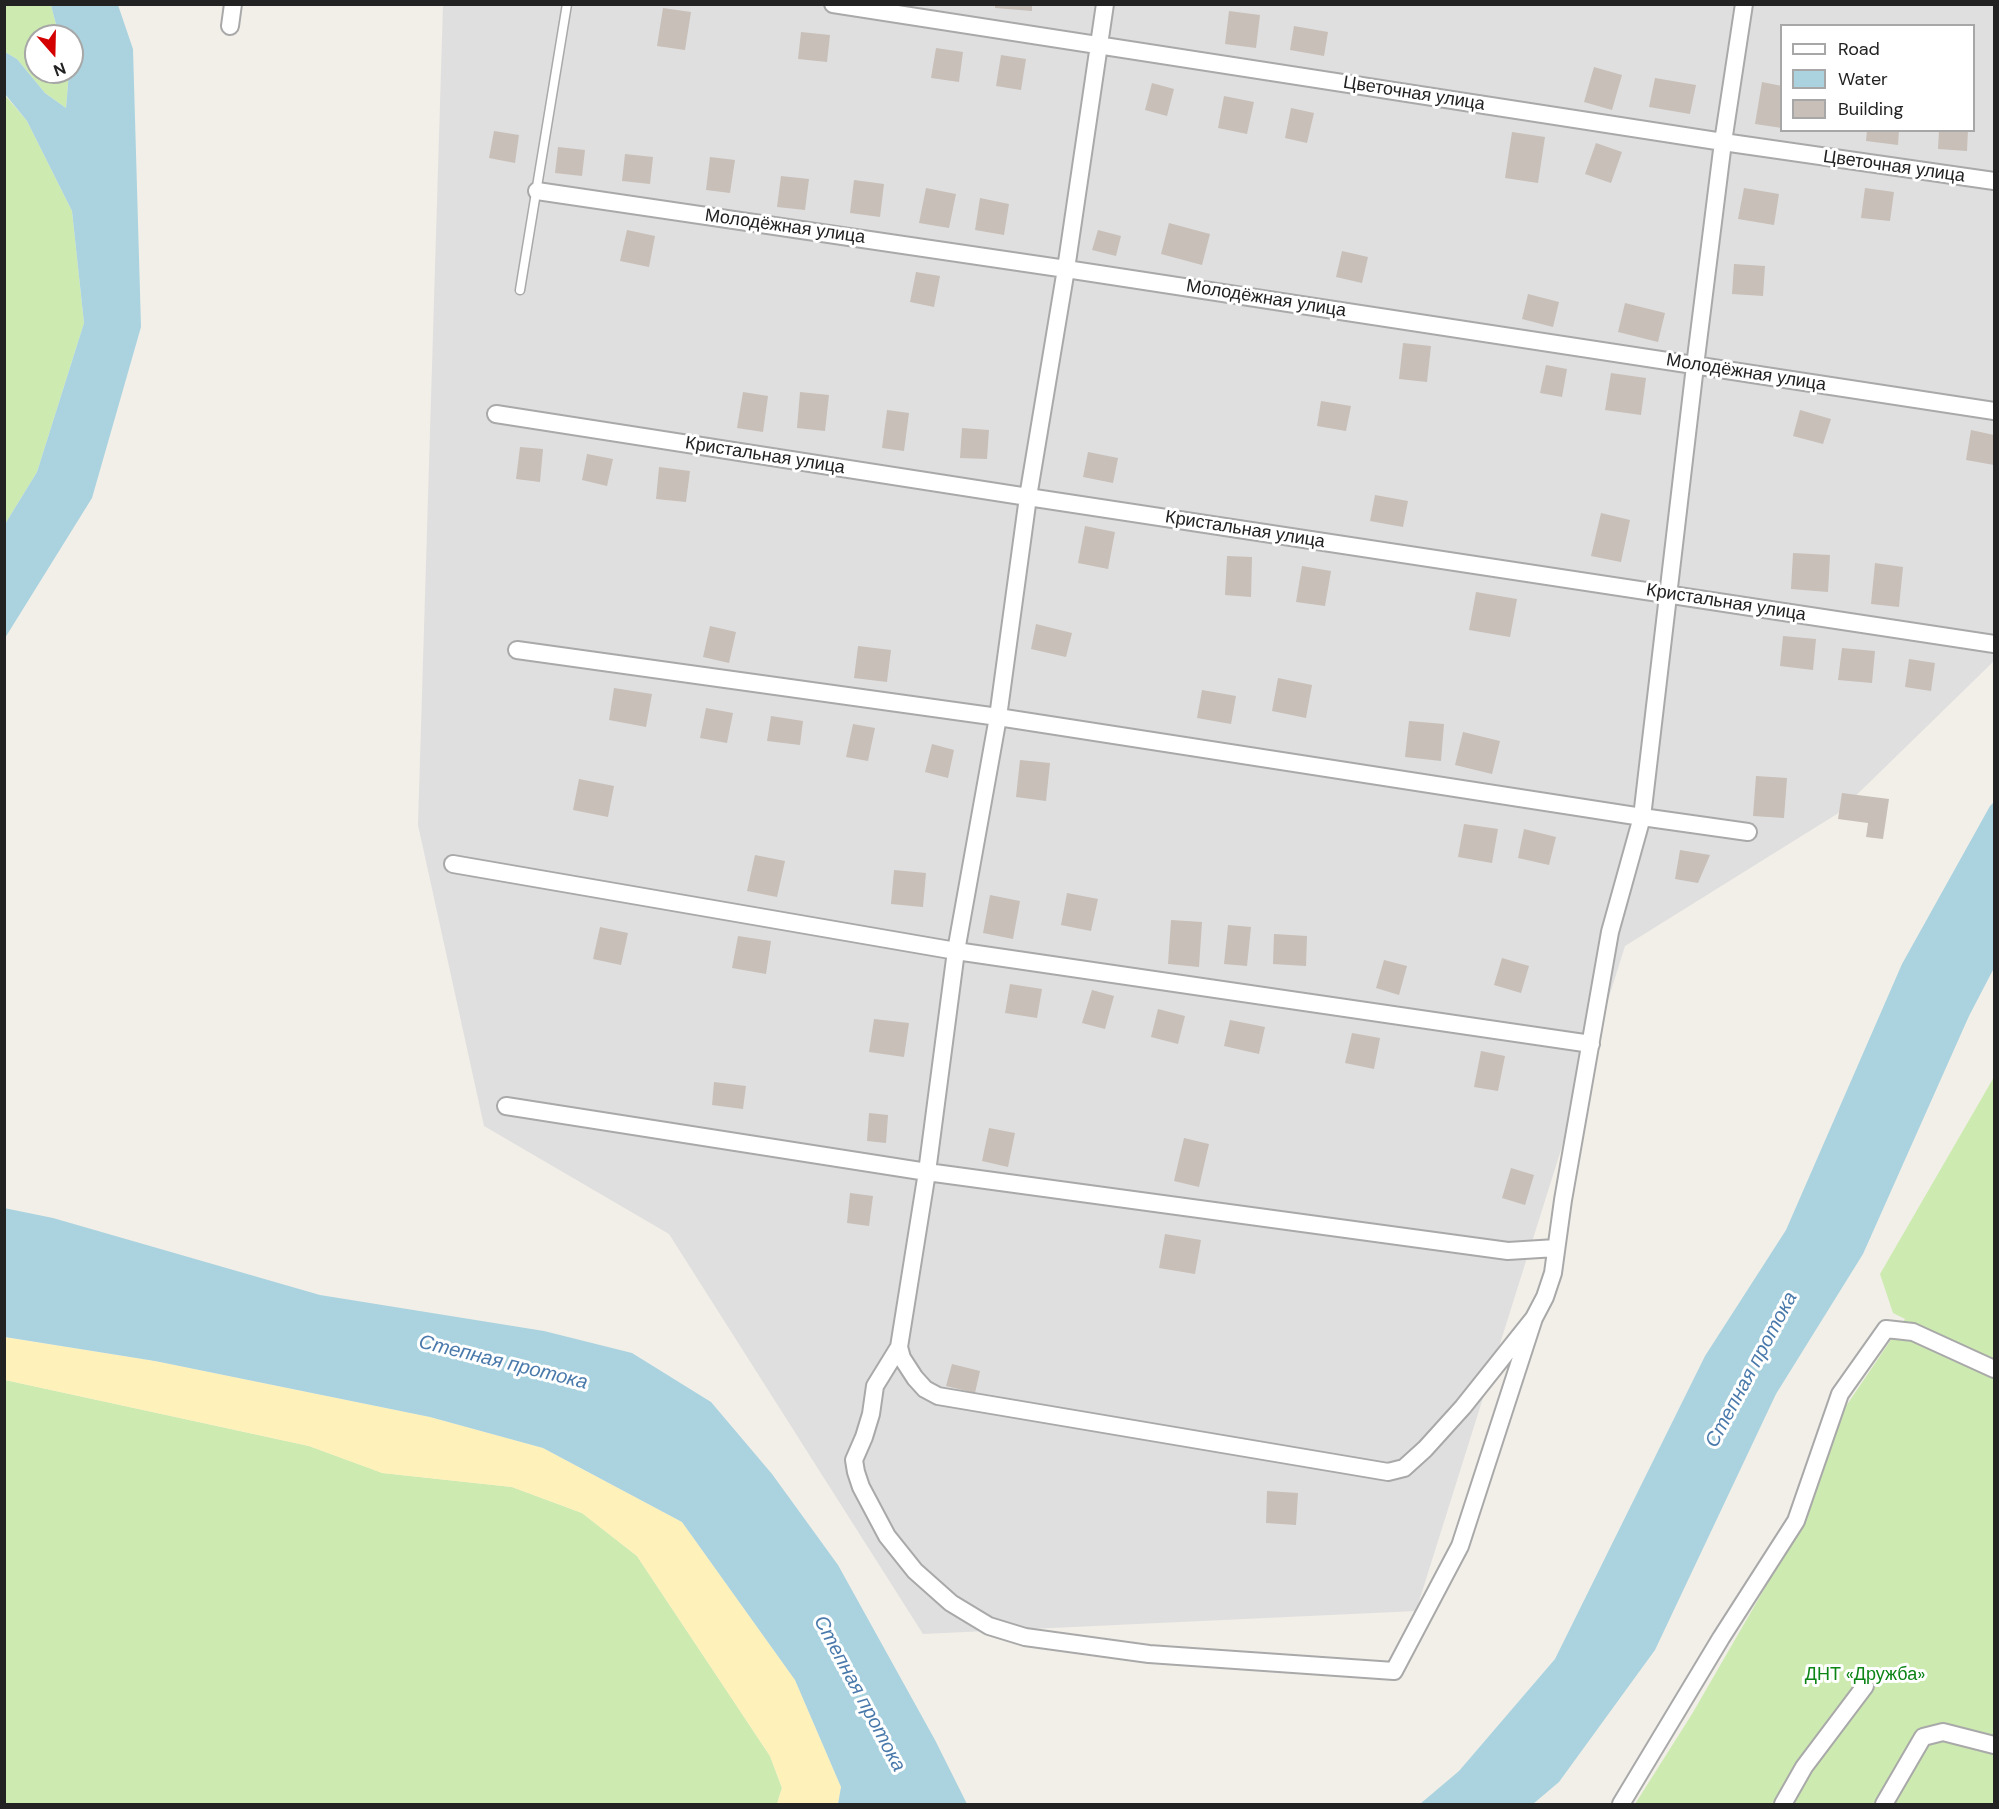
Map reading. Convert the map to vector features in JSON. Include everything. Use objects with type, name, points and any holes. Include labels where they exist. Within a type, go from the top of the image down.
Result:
[{"type":"street","points":[[230,26],[233,4]]},
{"type":"street","name":"Цветочная улица","points":[[833,4],[1723,142],[1995,181]]},
{"type":"street","points":[[1105,4],[1066,268],[1028,497],[998,717],[956,951],[927,1172],[899,1347],[875,1386],[868,1421],[854,1460],[856,1472],[861,1487],[887,1536],[915,1571],[951,1603],[989,1626],[1025,1637],[1149,1654],[1394,1671],[1460,1546],[1534,1318],[1553,1273],[1563,1200],[1610,932],[1642,817],[1666,594],[1723,142],[1744,4]]},
{"type":"street","name":"Молодёжная улица","points":[[537,191],[1066,268],[1995,411]]},
{"type":"street","name":"Кристальная улица","points":[[496,414],[1995,644]]},
{"type":"street","points":[[517,650],[998,717],[1748,832]]},
{"type":"street","points":[[453,864],[956,951],[1591,1044]]},
{"type":"street","points":[[506,1106],[927,1172],[1508,1251],[1556,1248]]},
{"type":"street","points":[[899,1347],[902,1358],[915,1378],[925,1389],[938,1396],[1388,1472],[1404,1468],[1425,1449],[1463,1407],[1534,1318]]},
{"type":"street","points":[[1620,1804],[1721,1638],[1796,1521],[1840,1394],[1886,1329],[1913,1332],[1995,1368]]},
{"type":"street","points":[[1784,1804],[1804,1767],[1864,1686]]},
{"type":"street","points":[[1884,1804],[1923,1737],[1943,1732],[1995,1745]]},
{"type":"lane","points":[[520,290],[567,4]]},
{"type":"shaded area","points":[[443,5],[1994,5],[1994,661],[1837,814],[1625,946],[1416,1611],[923,1634],[669,1234],[484,1126],[418,825]]},
{"type":"green space","points":[[4,5],[51,5],[56,24],[24,24],[24,68],[17,59],[5,52]]},
{"type":"green space","points":[[38,84],[68,84],[66,108],[45,93]]},
{"type":"green space","points":[[4,94],[27,121],[72,211],[84,323],[37,472],[5,524]]},
{"type":"green space","name":"ДНТ «Дружба»","points":[[1994,1077],[1994,1804],[1635,1804],[1692,1714],[1807,1515],[1844,1409],[1905,1319],[1893,1313],[1880,1274]]},
{"type":"green space","points":[[5,1380],[309,1446],[383,1473],[512,1487],[582,1513],[637,1556],[770,1756],[782,1788],[777,1804],[5,1804]]},
{"type":"sand","points":[[4,1337],[155,1361],[430,1417],[543,1448],[682,1522],[795,1680],[841,1787],[838,1804],[777,1804],[782,1788],[770,1756],[637,1556],[582,1513],[512,1487],[382,1473],[309,1446],[5,1380]]},
{"type":"water","points":[[51,5],[118,5],[133,49],[141,327],[92,498],[5,638],[5,524],[37,472],[84,323],[72,211],[27,121],[5,94],[5,52],[17,59],[24,68],[24,84],[38,84],[45,93],[66,108],[68,84],[84,84],[84,24],[56,24]]},
{"type":"water","name":"Степная протока","points":[[1994,802],[1994,968],[1969,1016],[1863,1254],[1776,1394],[1655,1650],[1559,1782],[1533,1804],[1420,1804],[1459,1771],[1555,1659],[1705,1356],[1786,1230],[1902,964]]},
{"type":"water","name":"Степная протока","points":[[4,1208],[53,1218],[320,1295],[544,1331],[632,1353],[711,1402],[772,1474],[838,1565],[935,1740],[967,1804],[838,1804],[841,1787],[795,1680],[682,1522],[543,1448],[430,1417],[155,1361],[5,1337]]},
{"type":"building","points":[[995,4],[1032,4],[1032,11],[995,8]]},
{"type":"building","points":[[663,8],[691,12],[685,50],[657,46]]},
{"type":"building","points":[[1229,11],[1260,15],[1256,48],[1225,44]]},
{"type":"building","points":[[1294,26],[1328,32],[1324,56],[1290,50]]},
{"type":"building","points":[[801,32],[830,35],[827,62],[798,59]]},
{"type":"building","points":[[936,48],[963,52],[959,82],[931,78]]},
{"type":"building","points":[[1001,55],[1026,59],[1021,90],[996,86]]},
{"type":"building","points":[[1594,67],[1622,75],[1612,110],[1584,102]]},
{"type":"building","points":[[1655,78],[1696,85],[1690,114],[1649,107]]},
{"type":"building","points":[[1762,82],[1780,86],[1780,128],[1755,124]]},
{"type":"building","points":[[1152,83],[1174,89],[1167,116],[1145,110]]},
{"type":"building","points":[[1224,96],[1254,102],[1247,134],[1218,128]]},
{"type":"building","points":[[1291,108],[1314,113],[1307,143],[1285,138]]},
{"type":"building","points":[[494,131],[519,135],[515,163],[489,158]]},
{"type":"building","points":[[1512,132],[1545,137],[1538,183],[1505,178]]},
{"type":"building","points":[[1867,132],[1899,132],[1898,145],[1866,141]]},
{"type":"building","points":[[1939,132],[1968,132],[1967,151],[1938,149]]},
{"type":"building","points":[[1596,143],[1622,152],[1611,183],[1585,174]]},
{"type":"building","points":[[558,147],[585,150],[582,176],[555,173]]},
{"type":"building","points":[[625,154],[653,157],[650,184],[622,181]]},
{"type":"building","points":[[710,157],[735,160],[730,193],[706,190]]},
{"type":"building","points":[[781,176],[809,179],[805,210],[777,207]]},
{"type":"building","points":[[854,180],[884,184],[880,217],[850,213]]},
{"type":"building","points":[[926,188],[956,194],[949,228],[919,223]]},
{"type":"building","points":[[1744,188],[1779,194],[1774,225],[1738,219]]},
{"type":"building","points":[[1865,188],[1894,192],[1890,221],[1861,218]]},
{"type":"building","points":[[980,198],[1009,204],[1004,235],[975,230]]},
{"type":"building","points":[[1169,223],[1210,234],[1202,265],[1161,254]]},
{"type":"building","points":[[627,230],[655,236],[649,267],[620,261]]},
{"type":"building","points":[[1098,230],[1121,236],[1116,256],[1092,250]]},
{"type":"building","points":[[1342,251],[1368,257],[1362,283],[1336,277]]},
{"type":"building","points":[[1734,264],[1765,266],[1763,296],[1732,294]]},
{"type":"building","points":[[916,272],[940,276],[934,307],[910,302]]},
{"type":"building","points":[[1528,294],[1559,302],[1553,327],[1522,319]]},
{"type":"building","points":[[1625,303],[1665,313],[1658,342],[1618,332]]},
{"type":"building","points":[[1403,343],[1431,346],[1427,382],[1399,379]]},
{"type":"building","points":[[1546,365],[1567,369],[1562,397],[1540,393]]},
{"type":"building","points":[[1611,373],[1646,378],[1641,415],[1605,410]]},
{"type":"building","points":[[743,392],[768,396],[763,432],[737,428]]},
{"type":"building","points":[[800,392],[829,395],[825,431],[797,428]]},
{"type":"building","points":[[1321,401],[1351,406],[1346,431],[1317,426]]},
{"type":"building","points":[[887,410],[909,413],[904,451],[882,448]]},
{"type":"building","points":[[1800,410],[1831,419],[1823,444],[1793,436]]},
{"type":"building","points":[[962,428],[989,430],[987,459],[960,458]]},
{"type":"building","points":[[1971,430],[1994,435],[1994,465],[1966,460]]},
{"type":"building","points":[[520,447],[543,449],[540,482],[516,479]]},
{"type":"building","points":[[1088,452],[1118,458],[1113,483],[1083,477]]},
{"type":"building","points":[[587,454],[613,459],[607,486],[582,480]]},
{"type":"building","points":[[659,467],[690,471],[686,502],[656,499]]},
{"type":"building","points":[[1375,495],[1408,501],[1403,527],[1370,521]]},
{"type":"building","points":[[1601,513],[1630,520],[1621,562],[1591,556]]},
{"type":"building","points":[[1085,526],[1115,532],[1108,569],[1078,563]]},
{"type":"building","points":[[1793,553],[1830,555],[1828,592],[1791,589]]},
{"type":"building","points":[[1227,556],[1252,557],[1251,597],[1225,595]]},
{"type":"building","points":[[1875,563],[1903,567],[1899,607],[1871,604]]},
{"type":"building","points":[[1302,566],[1331,571],[1325,606],[1296,602]]},
{"type":"building","points":[[1476,592],[1517,599],[1510,637],[1469,630]]},
{"type":"building","points":[[1036,624],[1072,633],[1066,657],[1031,649]]},
{"type":"building","points":[[710,626],[736,632],[729,663],[703,657]]},
{"type":"building","points":[[1783,636],[1816,639],[1813,670],[1780,666]]},
{"type":"building","points":[[858,646],[891,650],[887,682],[854,678]]},
{"type":"building","points":[[1842,648],[1875,651],[1872,683],[1838,680]]},
{"type":"building","points":[[1909,659],[1935,663],[1931,691],[1905,687]]},
{"type":"building","points":[[1278,678],[1312,685],[1306,718],[1272,711]]},
{"type":"building","points":[[614,688],[652,694],[646,727],[609,720]]},
{"type":"building","points":[[1202,690],[1236,696],[1231,724],[1197,718]]},
{"type":"building","points":[[706,708],[733,713],[727,743],[700,738]]},
{"type":"building","points":[[771,716],[803,721],[800,745],[767,741]]},
{"type":"building","points":[[1409,721],[1444,724],[1441,761],[1405,757]]},
{"type":"building","points":[[853,724],[875,728],[868,761],[846,757]]},
{"type":"building","points":[[1463,732],[1500,741],[1492,774],[1455,765]]},
{"type":"building","points":[[932,744],[954,750],[948,778],[925,772]]},
{"type":"building","points":[[1020,760],[1050,763],[1046,801],[1016,797]]},
{"type":"building","points":[[1756,776],[1787,778],[1784,818],[1753,816]]},
{"type":"building","points":[[579,779],[614,786],[608,817],[573,810]]},
{"type":"building","points":[[1842,793],[1889,799],[1883,839],[1866,837],[1868,823],[1838,819]]},
{"type":"building","points":[[1464,824],[1498,829],[1492,863],[1458,857]]},
{"type":"building","points":[[1524,829],[1556,837],[1549,865],[1518,858]]},
{"type":"building","points":[[1680,850],[1710,855],[1698,883],[1675,879]]},
{"type":"building","points":[[755,855],[785,861],[777,897],[747,891]]},
{"type":"building","points":[[894,870],[926,873],[923,907],[891,904]]},
{"type":"building","points":[[1067,893],[1098,899],[1091,931],[1061,925]]},
{"type":"building","points":[[990,895],[1020,901],[1013,939],[983,933]]},
{"type":"building","points":[[1171,920],[1202,922],[1199,967],[1168,964]]},
{"type":"building","points":[[1228,925],[1251,927],[1247,966],[1224,964]]},
{"type":"building","points":[[600,927],[628,933],[621,965],[593,959]]},
{"type":"building","points":[[1274,934],[1307,936],[1306,966],[1273,964]]},
{"type":"building","points":[[738,936],[771,941],[766,974],[732,968]]},
{"type":"building","points":[[1502,958],[1529,966],[1521,993],[1494,985]]},
{"type":"building","points":[[1384,960],[1407,966],[1399,995],[1376,988]]},
{"type":"building","points":[[1010,984],[1042,989],[1037,1018],[1005,1013]]},
{"type":"building","points":[[1092,990],[1114,996],[1105,1029],[1082,1023]]},
{"type":"building","points":[[1158,1009],[1185,1016],[1178,1044],[1151,1037]]},
{"type":"building","points":[[874,1019],[909,1023],[904,1057],[869,1052]]},
{"type":"building","points":[[1230,1020],[1265,1027],[1259,1054],[1224,1046]]},
{"type":"building","points":[[1352,1033],[1380,1038],[1374,1069],[1345,1063]]},
{"type":"building","points":[[1481,1051],[1505,1056],[1498,1091],[1474,1087]]},
{"type":"building","points":[[714,1082],[746,1086],[743,1109],[712,1105]]},
{"type":"building","points":[[869,1113],[888,1115],[886,1143],[867,1141]]},
{"type":"building","points":[[989,1128],[1015,1133],[1008,1167],[982,1161]]},
{"type":"building","points":[[1184,1138],[1209,1144],[1199,1187],[1174,1181]]},
{"type":"building","points":[[1511,1168],[1534,1175],[1525,1205],[1502,1198]]},
{"type":"building","points":[[850,1193],[873,1196],[869,1226],[847,1223]]},
{"type":"building","points":[[1165,1234],[1201,1240],[1195,1274],[1159,1268]]},
{"type":"building","points":[[952,1364],[980,1371],[975,1393],[946,1386]]},
{"type":"building","points":[[1267,1491],[1298,1493],[1296,1525],[1266,1523]]}]
